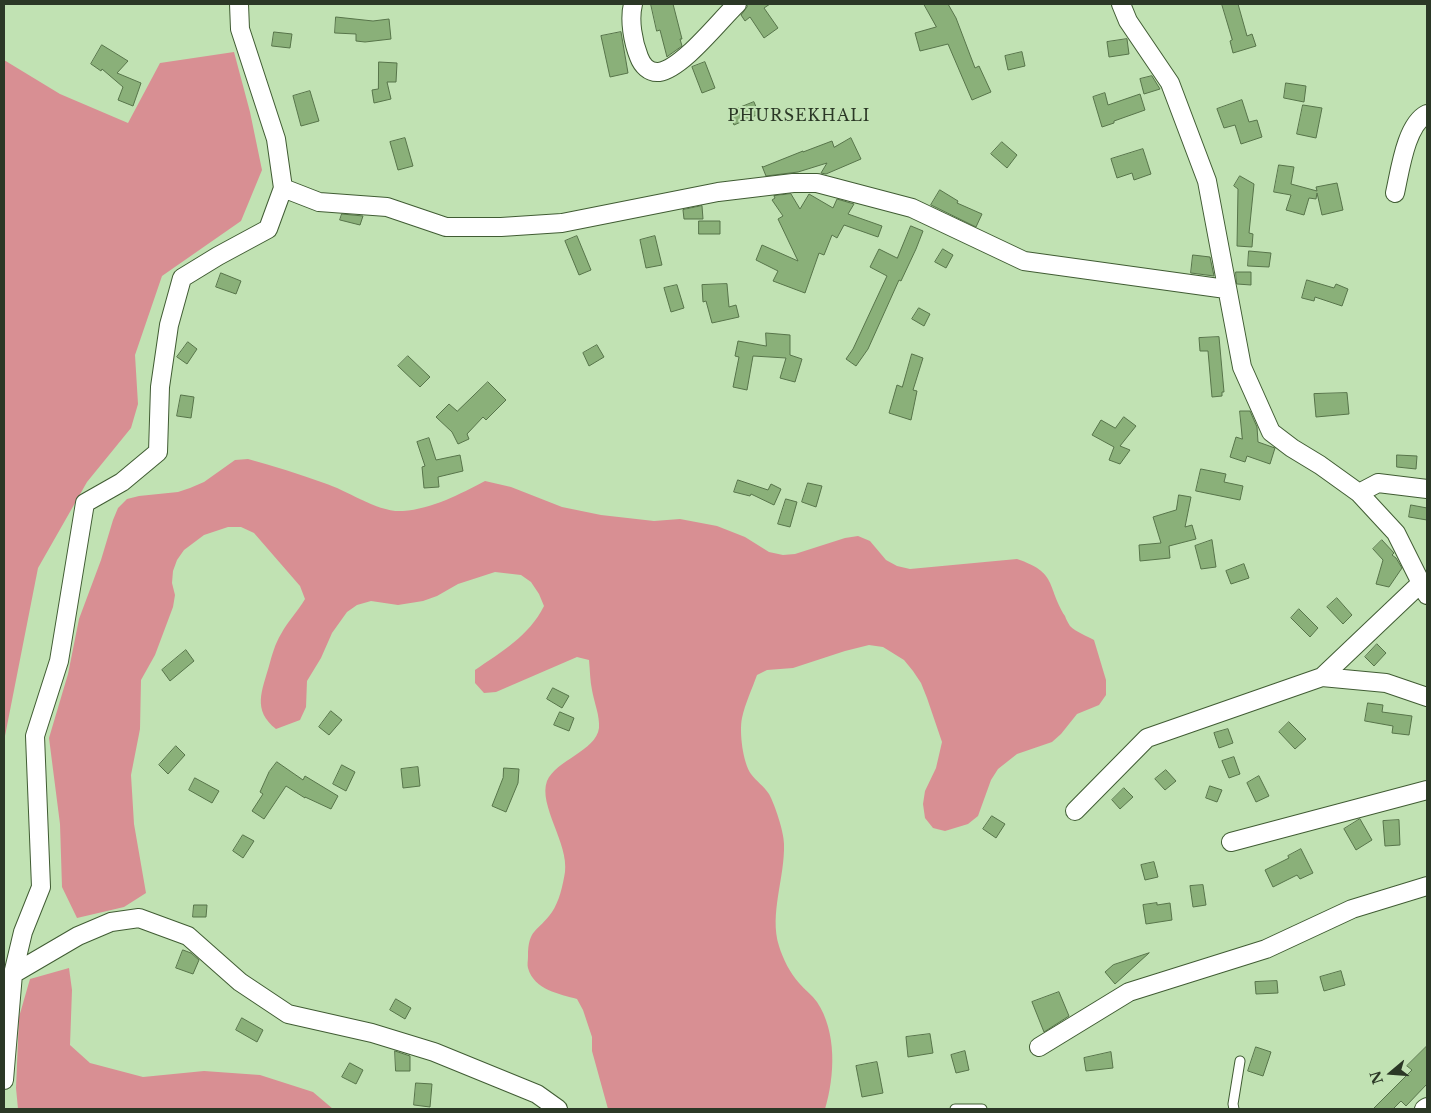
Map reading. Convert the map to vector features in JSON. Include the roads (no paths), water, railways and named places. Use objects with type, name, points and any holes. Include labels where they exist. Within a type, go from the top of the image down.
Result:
[{"type":"street","points":[[4,1080],[13,974],[23,932],[41,887],[35,736],[59,661],[85,503],[122,482],[158,452],[160,387],[168,325],[182,278],[268,229],[283,188],[276,138],[240,29],[239,4]]},
{"type":"street","points":[[633,4],[631,10],[634,45],[641,62],[649,71],[658,72],[669,68],[684,57],[737,4]]},
{"type":"street","points":[[1076,811],[1147,738],[1322,677],[1424,589],[1396,533],[1359,493],[1271,432],[1242,367],[1207,181],[1170,83],[1128,21],[1121,4]]},
{"type":"street","points":[[1395,193],[1404,155],[1412,132],[1422,116],[1427,114]]},
{"type":"street","points":[[283,188],[319,202],[387,207],[446,227],[501,227],[562,223],[733,190],[793,183],[817,184],[912,208],[1024,261],[1226,288]]},
{"type":"street","points":[[1359,493],[1378,483],[1427,489]]},
{"type":"street","points":[[1322,677],[1386,683],[1427,697]]},
{"type":"street","points":[[1231,842],[1427,790]]},
{"type":"street","points":[[1039,1047],[1129,992],[1266,949],[1352,909],[1427,886]]},
{"type":"street","points":[[13,974],[86,933],[111,922],[139,918],[188,936],[240,982],[288,1014],[372,1032],[434,1052],[537,1094],[558,1109]]},
{"type":"lane","points":[[1234,1109],[1233,1104],[1240,1060]]},
{"type":"lane","points":[[955,1109],[982,1109]]},
{"type":"district","name":"PHURSEKHALI","points":[[799,116]]}]
